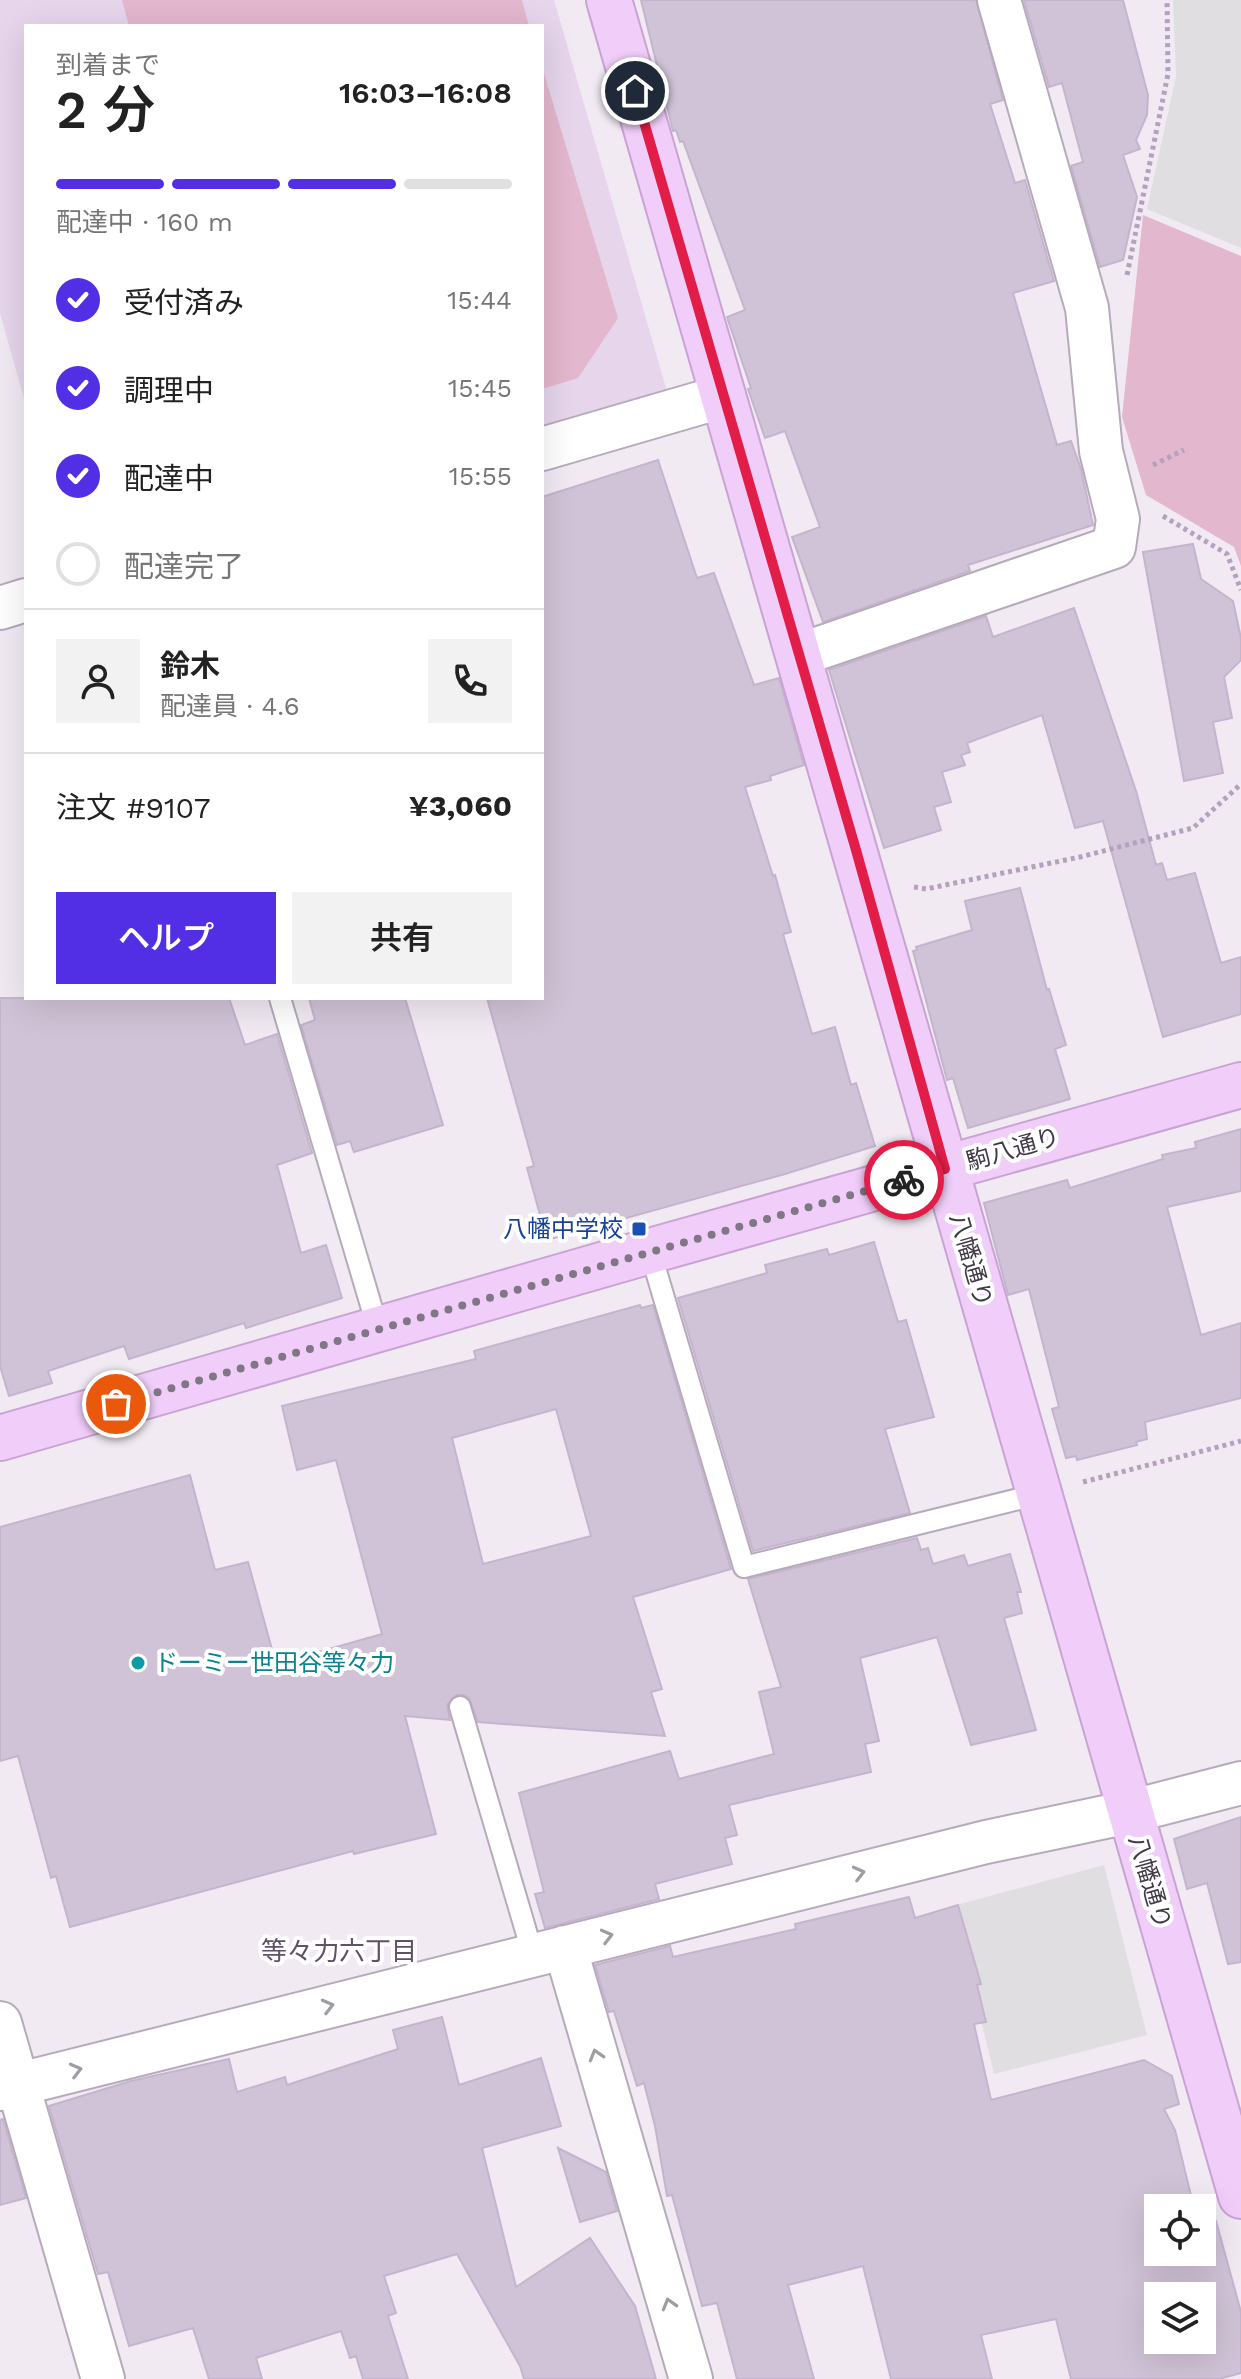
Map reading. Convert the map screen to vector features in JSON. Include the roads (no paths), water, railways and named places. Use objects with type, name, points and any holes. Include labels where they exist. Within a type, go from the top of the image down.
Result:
[{"type":"street","name":"八幡通り","points":[[609,0],[1241,2196]]},
{"type":"street","points":[[799,655],[1114,547],[1118,519],[1101,451],[1087,308],[999,0]]},
{"type":"street","points":[[544,448],[724,396]]},
{"type":"street","points":[[0,608],[24,601]]},
{"type":"street","name":"駒八通り","points":[[0,1438],[1241,1085]]},
{"type":"street","points":[[9,2086],[986,1842],[1129,1812],[1241,1783]]},
{"type":"street","points":[[549,1951],[691,2379]]},
{"type":"street","points":[[0,2023],[9,2086],[103,2379]]},
{"type":"lane","points":[[281,1000],[378,1329]]},
{"type":"lane","points":[[650,1251],[744,1567],[1039,1494]]},
{"type":"lane","points":[[460,1707],[549,1951]]},
{"type":"place","name":"八幡中学校","points":[[639,1229]]},
{"type":"place","name":"ドーミー世田谷等々力","points":[[138,1663]]},
{"type":"district","name":"等々力六丁目","points":[[339,1951]]}]
